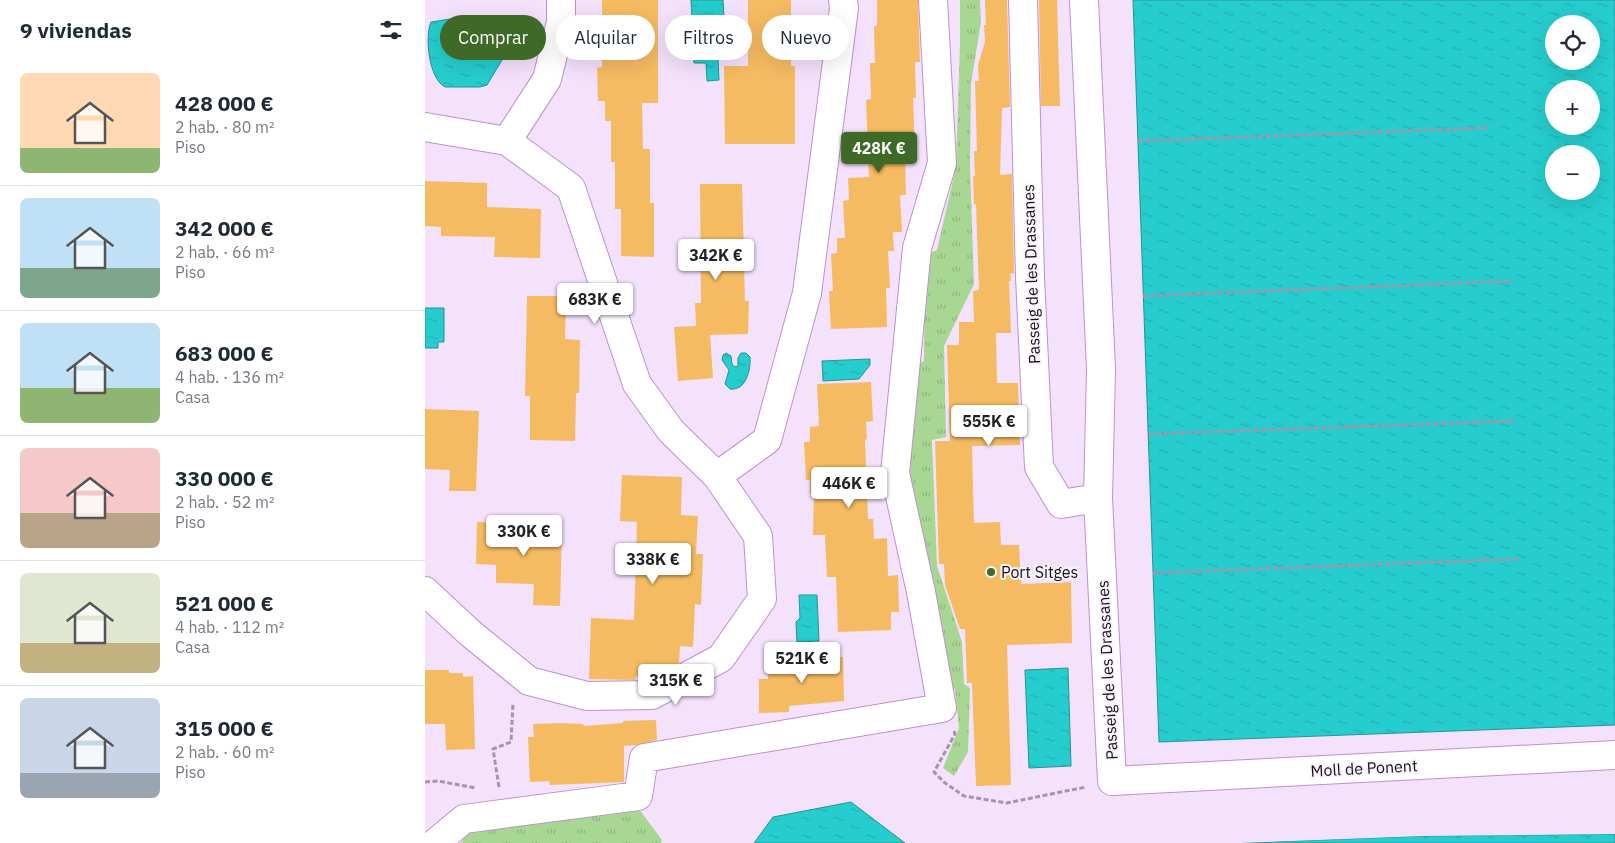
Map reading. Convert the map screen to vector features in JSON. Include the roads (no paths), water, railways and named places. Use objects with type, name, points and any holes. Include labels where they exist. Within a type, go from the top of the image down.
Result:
[{"type":"street","points":[[507,141],[547,79],[561,22],[561,0]]},
{"type":"street","points":[[717,476],[767,440],[807,293],[844,8],[843,0]]},
{"type":"street","points":[[435,843],[464,819],[502,803],[638,796],[644,758],[943,708],[921,592],[895,473],[917,248],[941,163],[933,0]]},
{"type":"street","name":"Passeig de les Drassanes","points":[[1023,0],[1029,277],[1039,467],[1061,504],[1098,498]]},
{"type":"street","name":"Passeig de les Drassanes","points":[[1084,0],[1101,369],[1098,498],[1112,782]]},
{"type":"street","points":[[425,127],[507,141],[571,188],[637,384],[671,431],[717,476],[758,536],[762,599],[721,658],[652,695],[587,696],[529,681],[470,633],[425,591]]},
{"type":"street","name":"Moll de Ponent","points":[[1112,782],[1615,755]]},
{"type":"water","points":[[691,0],[723,0],[724,15],[692,15]]},
{"type":"water","points":[[1133,0],[1615,0],[1615,725],[1159,742]]},
{"type":"water","points":[[440,21],[440,60],[502,60],[487,85],[480,87],[445,87],[439,82],[429,56],[428,36],[431,22]]},
{"type":"water","points":[[694,60],[718,60],[719,80],[707,81],[706,63],[694,63]]},
{"type":"water","points":[[425,308],[444,308],[444,342],[438,342],[438,348],[425,348]]},
{"type":"water","points":[[726,353],[731,356],[732,364],[735,367],[738,366],[738,358],[741,353],[746,353],[750,357],[750,368],[746,379],[740,387],[735,389],[730,389],[725,384],[729,370],[722,360],[723,355]]},
{"type":"water","points":[[870,359],[870,365],[859,379],[823,381],[822,361]]},
{"type":"water","points":[[799,595],[817,595],[819,641],[797,642],[796,622],[800,618]]},
{"type":"water","points":[[1068,668],[1071,766],[1029,768],[1025,670]]},
{"type":"water","points":[[851,802],[905,843],[754,843],[773,817]]},
{"type":"water","points":[[1615,834],[1615,843],[1241,843],[1423,836]]},
{"type":"place","name":"Port Sitges","points":[[991,572]]}]
